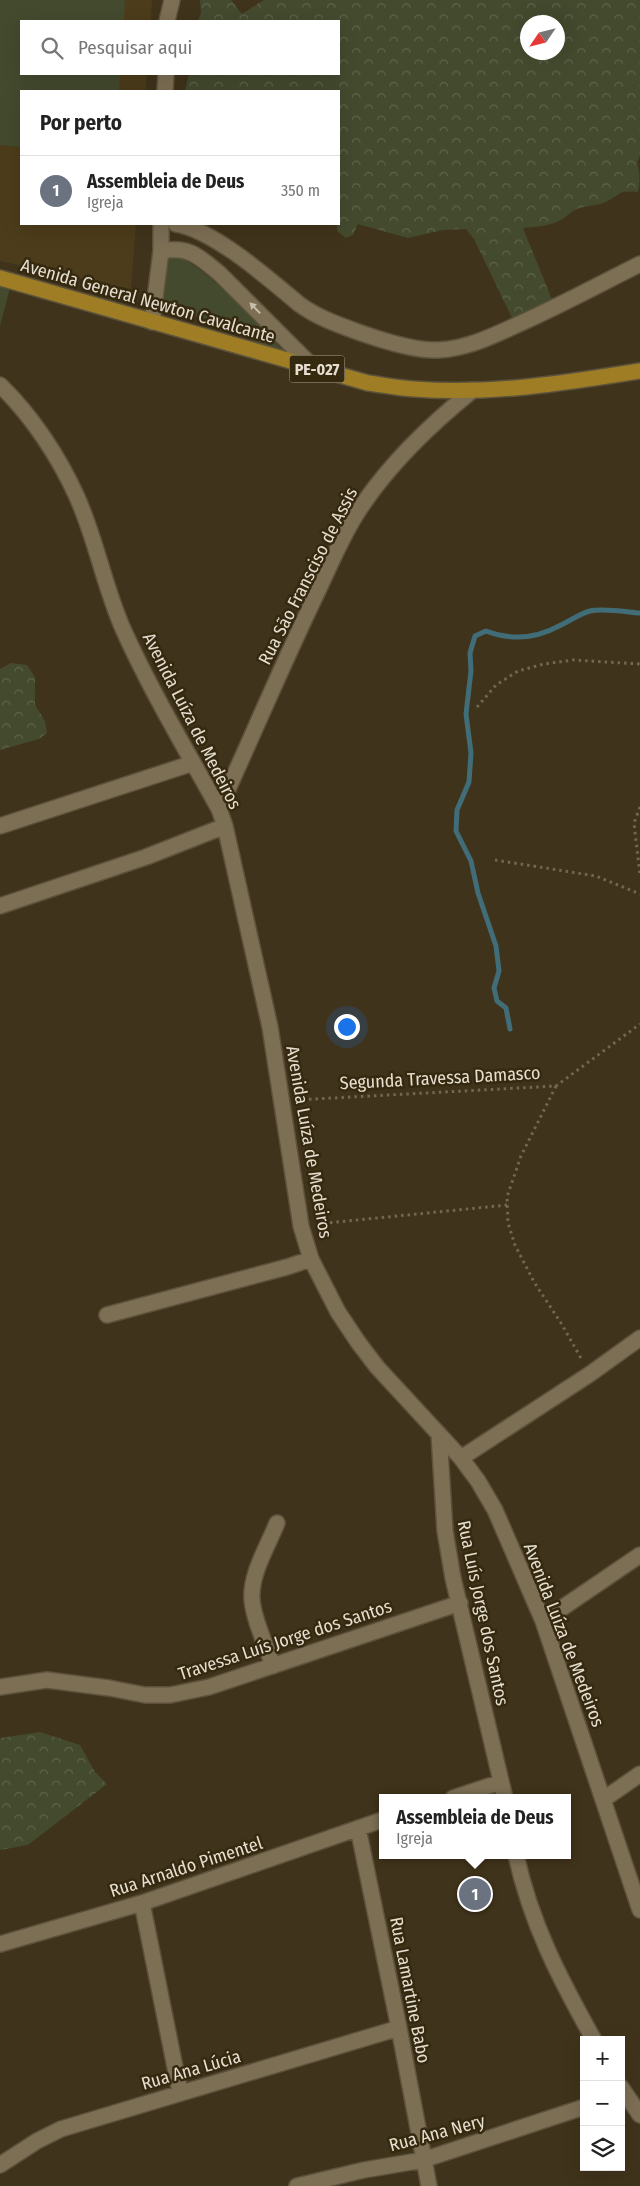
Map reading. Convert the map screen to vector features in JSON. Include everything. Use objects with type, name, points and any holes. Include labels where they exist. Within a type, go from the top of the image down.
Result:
[{"type":"main road","name":"Avenida General Newton Cavalcante","points":[[1,279],[368,383],[414,389],[473,390],[578,381],[640,372]]},
{"type":"street","points":[[167,20],[172,0]]},
{"type":"street","points":[[165,90],[166,75]]},
{"type":"street","points":[[152,322],[161,251],[162,225]]},
{"type":"street","points":[[179,225],[201,232],[301,305],[327,321],[370,336],[436,351],[452,349],[492,336],[551,309],[640,264]]},
{"type":"street","points":[[161,251],[178,248],[204,260],[314,368]]},
{"type":"street","name":"Avenida Luíza de Medeiros","points":[[0,386],[14,398],[46,441],[77,497],[123,628],[140,665],[219,809],[225,826],[262,989],[301,1226],[311,1259],[338,1312],[358,1342],[378,1368],[461,1458],[478,1481],[495,1510],[543,1621],[636,1888],[640,1909]]},
{"type":"street","name":"Rua São Fransciso de Assis","points":[[219,809],[276,679],[361,507],[394,464],[418,438],[437,419],[473,390]]},
{"type":"street","points":[[0,826],[193,763]]},
{"type":"street","points":[[0,906],[146,857],[225,826]]},
{"type":"street","points":[[107,1315],[311,1259]]},
{"type":"street","points":[[461,1458],[590,1374],[640,1338]]},
{"type":"street","name":"Rua Luís Jorge dos Santos","points":[[439,1434],[445,1531],[504,1794]]},
{"type":"street","points":[[273,1666],[253,1609],[252,1598],[255,1578],[277,1523]]},
{"type":"street","points":[[543,1621],[640,1555]]},
{"type":"street","name":"Travessa Luís Jorge dos Santos","points":[[0,1687],[47,1680],[145,1695],[170,1695],[209,1687],[460,1604]]},
{"type":"street","points":[[604,1799],[640,1774]]},
{"type":"street","points":[[465,1794],[502,1782]]},
{"type":"street","name":"Rua Arnaldo Pimentel","points":[[0,1944],[142,1903],[379,1821]]},
{"type":"street","name":"Rua Lamartine Babo","points":[[358,1828],[399,2028],[428,2186]]},
{"type":"street","points":[[517,1859],[529,1904],[545,1948],[592,2036]]},
{"type":"street","points":[[142,1903],[180,2092]]},
{"type":"street","name":"Rua Ana Lúcia","points":[[0,2165],[48,2134],[180,2092],[399,2028]]},
{"type":"street","points":[[625,2096],[640,2115]]},
{"type":"street","name":"Rua Ana Nery","points":[[297,2186],[364,2170],[423,2160],[580,2108]]},
{"type":"path","points":[[477,707],[496,685],[518,670],[573,660],[640,664]]},
{"type":"path","points":[[640,808],[634,823],[640,875]]},
{"type":"path","points":[[495,860],[596,876],[640,894]]},
{"type":"path","name":"Segunda Travessa Damasco","points":[[281,1100],[556,1086],[640,1024]]},
{"type":"path","points":[[556,1086],[521,1156],[507,1197],[508,1223],[515,1245],[534,1282],[561,1322],[590,1374]]},
{"type":"path","points":[[301,1226],[507,1205]]},
{"type":"shaded area","points":[[0,0],[152,0],[151,20],[20,20],[20,75],[147,75],[145,90],[20,90],[20,225],[136,225],[131,289],[0,261]]},
{"type":"green space","points":[[0,0],[125,0],[124,20],[20,20],[20,75],[120,75],[119,90],[20,90],[20,147],[0,145]]},
{"type":"green space","points":[[200,0],[231,0],[242,14],[264,0],[640,0],[640,155],[637,163],[639,170],[638,192],[623,192],[604,203],[575,210],[556,222],[523,228],[553,302],[513,320],[474,239],[466,229],[443,230],[408,238],[358,224],[353,235],[346,238],[337,231],[337,225],[340,225],[340,90],[185,90],[189,75],[340,75],[340,20],[198,20],[201,13]]},
{"type":"green space","points":[[176,254],[221,287],[287,355],[159,300],[164,257]]},
{"type":"green space","points":[[0,285],[10,288],[0,326]]},
{"type":"green space","points":[[11,663],[27,665],[35,677],[35,705],[45,721],[47,733],[39,739],[0,750],[0,669]]},
{"type":"green space","points":[[40,1732],[80,1745],[95,1772],[107,1784],[28,1845],[0,1850],[0,1738]]},
{"type":"waterway","points":[[510,1029],[506,1008],[497,1001],[494,988],[499,971],[496,946],[478,893],[471,861],[456,831],[457,810],[469,782],[471,753],[466,714],[471,671],[470,653],[475,636],[486,631],[514,637],[532,636],[541,634],[586,612],[595,610],[640,613]]},
{"type":"place","name":"Assembleia de Deus","points":[[475,1894]]}]
